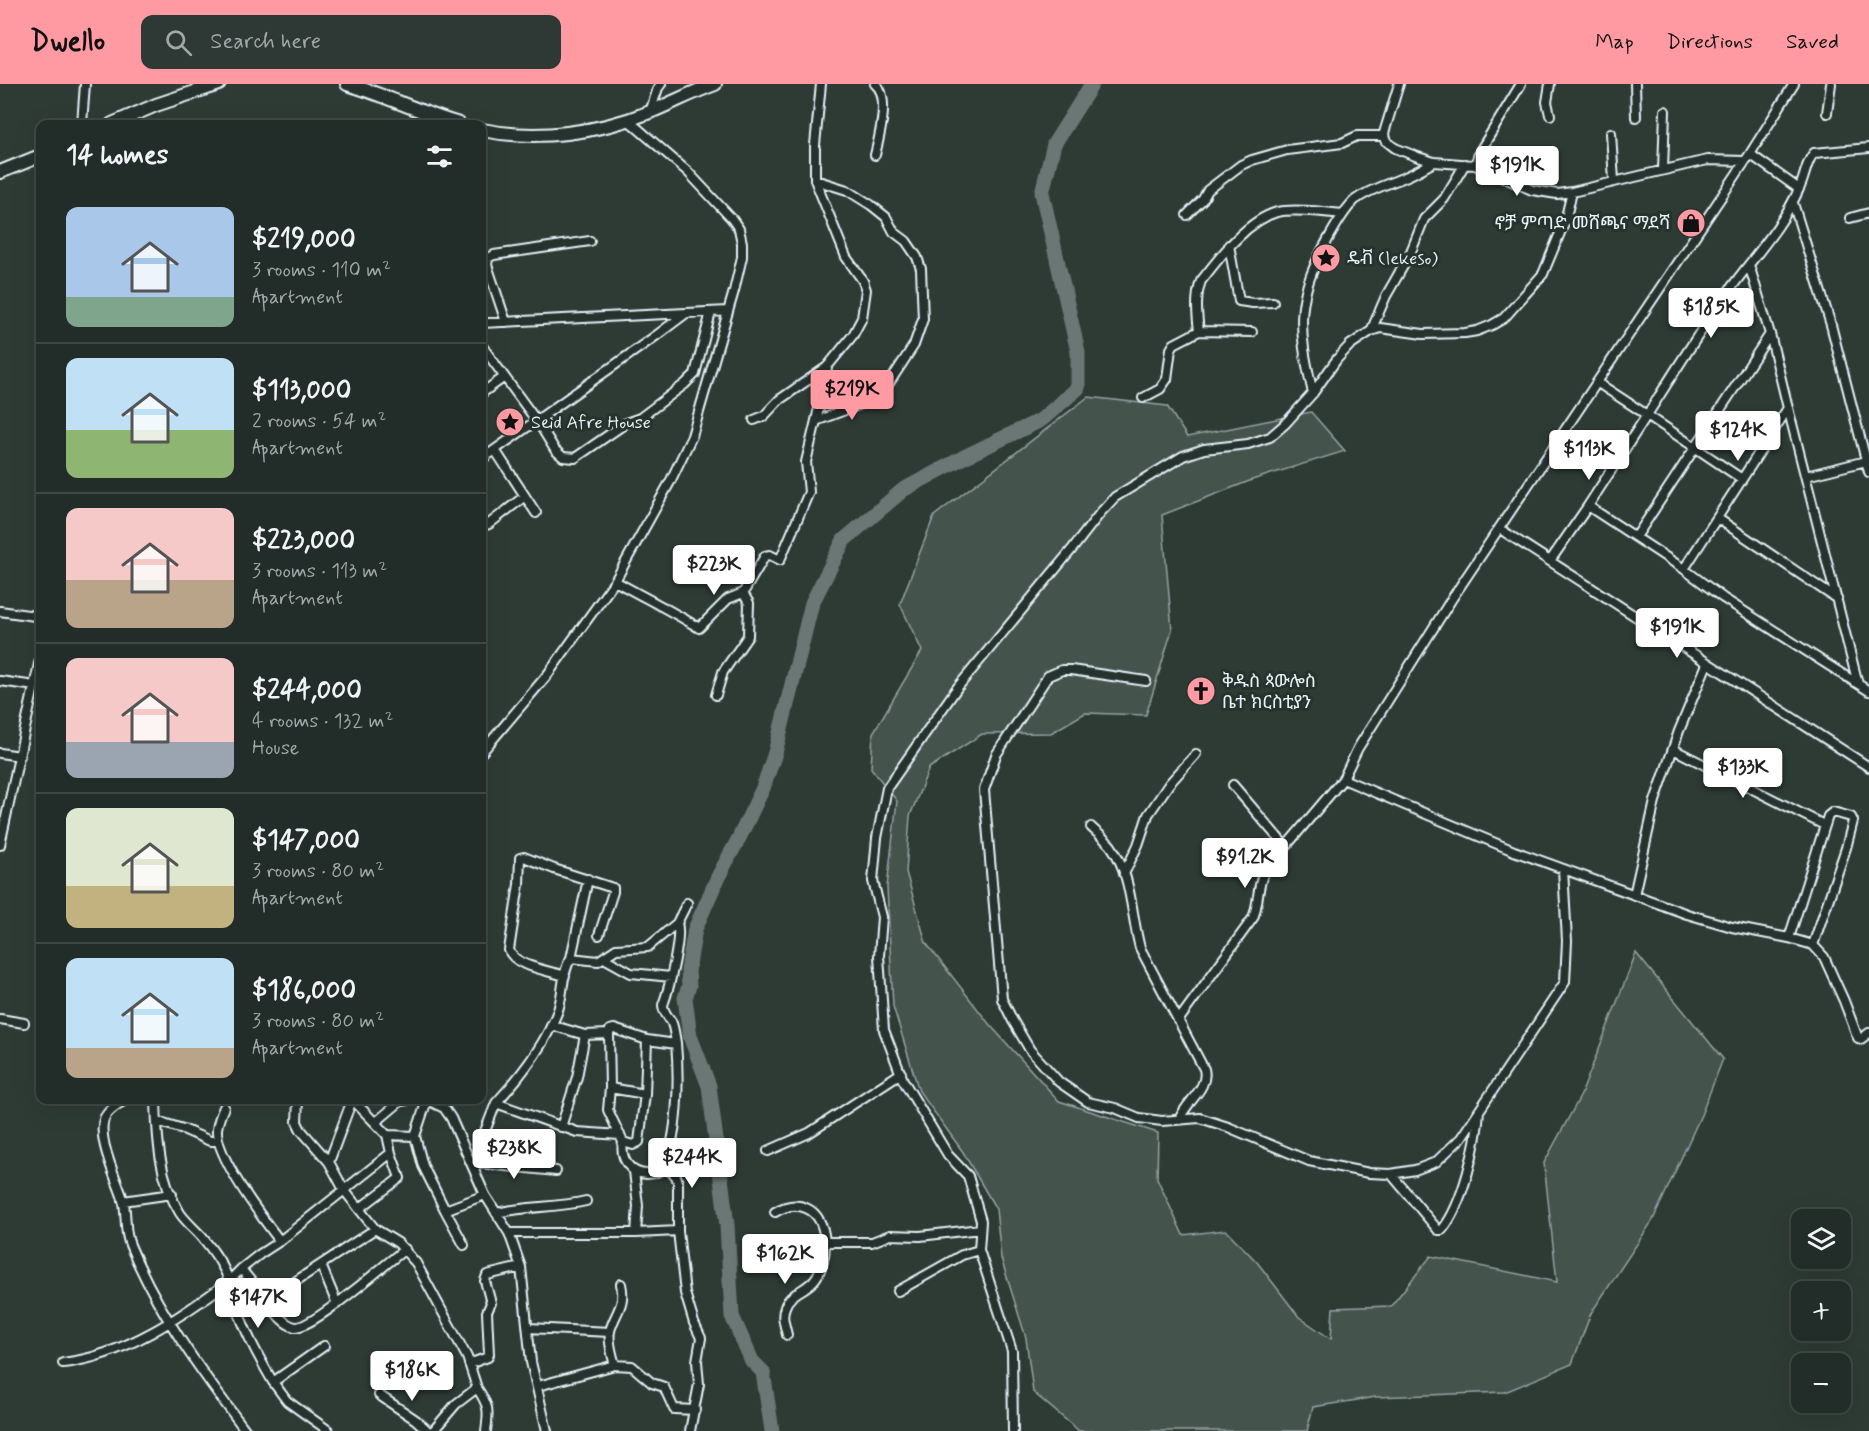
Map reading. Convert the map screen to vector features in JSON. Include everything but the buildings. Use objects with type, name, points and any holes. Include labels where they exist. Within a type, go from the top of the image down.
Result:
[{"type":"main road","points":[[126,120],[171,99],[219,84]]},
{"type":"main road","points":[[347,84],[372,91],[443,120]]},
{"type":"main road","points":[[486,131],[516,135],[574,132],[628,120],[715,84]]},
{"type":"main road","points":[[0,172],[36,158]]},
{"type":"street","points":[[82,120],[85,84]]},
{"type":"street","points":[[650,112],[661,84]]},
{"type":"street","points":[[754,420],[764,416],[779,400],[827,367],[853,335],[862,318],[866,290],[859,274],[846,257],[815,180],[815,145],[820,84]]},
{"type":"street","points":[[875,84],[882,93],[883,110],[875,155]]},
{"type":"street","points":[[1399,84],[1384,136],[1385,140],[1395,148],[1434,162],[1475,165],[1532,190],[1557,194],[1572,192],[1708,160],[1744,161]]},
{"type":"street","points":[[1475,165],[1480,151],[1521,84]]},
{"type":"street","points":[[1550,84],[1547,102],[1550,115]]},
{"type":"street","points":[[1635,84],[1636,117]]},
{"type":"street","points":[[1178,1021],[1253,918],[1257,908],[1259,883],[1264,872],[1343,779],[1370,729],[1451,600],[1598,383],[1794,84]]},
{"type":"street","points":[[1827,113],[1831,84]]},
{"type":"street","points":[[1663,170],[1665,111]]},
{"type":"street","points":[[486,747],[548,674],[615,581],[670,482],[692,436],[742,257],[739,229],[717,202],[688,172],[628,120]]},
{"type":"street","points":[[1611,133],[1614,181]]},
{"type":"street","points":[[1187,214],[1203,199],[1208,190],[1241,165],[1252,160],[1296,148],[1342,143],[1357,136],[1384,136]]},
{"type":"street","points":[[1550,561],[1588,507],[1695,340],[1793,202],[1811,156],[1815,153],[1869,148]]},
{"type":"street","points":[[1750,154],[1800,189]]},
{"type":"street","points":[[1313,393],[1302,340],[1305,292],[1321,251],[1343,214],[1354,201],[1371,190],[1409,176],[1434,162]]},
{"type":"street","points":[[1371,331],[1386,296],[1410,254],[1424,219],[1444,199],[1465,164]]},
{"type":"street","points":[[815,180],[847,190],[871,205],[886,217],[894,232],[906,241],[917,257],[921,269],[923,319],[914,345],[880,397],[816,421]]},
{"type":"street","points":[[1013,1431],[1012,1352],[979,1250],[981,1221],[968,1176],[948,1155],[901,1074],[884,1030],[879,956],[882,917],[873,881],[887,788],[957,688],[1115,497],[1183,456],[1204,449],[1248,444],[1270,436],[1285,424],[1313,393],[1350,345],[1371,331],[1380,328],[1422,333],[1465,333],[1484,328],[1504,318],[1543,274],[1565,221],[1572,192]]},
{"type":"street","points":[[1793,202],[1834,335],[1869,472]]},
{"type":"street","points":[[1199,331],[1197,300],[1201,281],[1229,245],[1259,220],[1280,212],[1343,214]]},
{"type":"street","points":[[1850,218],[1869,213]]},
{"type":"street","points":[[506,322],[486,265],[488,258],[494,255],[590,241]]},
{"type":"street","points":[[1229,245],[1239,301],[1274,302]]},
{"type":"street","points":[[1749,265],[1770,334],[1858,684]]},
{"type":"street","points":[[486,323],[728,311]]},
{"type":"street","points":[[486,352],[558,453],[566,458],[579,456],[626,423],[640,418],[695,374],[711,312]]},
{"type":"street","points":[[486,456],[685,314]]},
{"type":"street","points":[[1143,398],[1160,389],[1167,379],[1170,349],[1174,344],[1199,331],[1252,332]]},
{"type":"street","points":[[1636,537],[1770,334]]},
{"type":"street","points":[[615,581],[640,596],[664,606],[699,628],[728,599],[743,593],[765,556],[770,555],[779,561],[809,492],[806,462],[827,367]]},
{"type":"street","points":[[486,390],[504,378]]},
{"type":"street","points":[[1598,383],[1742,479]]},
{"type":"street","points":[[1684,569],[1788,408]]},
{"type":"street","points":[[495,450],[536,513]]},
{"type":"street","points":[[1806,476],[1866,461]]},
{"type":"street","points":[[486,525],[525,496]]},
{"type":"street","points":[[1588,507],[1684,569],[1723,598],[1869,691]]},
{"type":"street","points":[[1717,518],[1837,598]]},
{"type":"street","points":[[1500,529],[1869,767]]},
{"type":"street","points":[[716,695],[723,672],[748,636],[748,603],[743,593]]},
{"type":"street","points":[[0,611],[36,617]]},
{"type":"street","points":[[1634,895],[1655,801],[1707,664]]},
{"type":"street","points":[[1146,681],[1071,670],[1062,670],[1048,676],[996,756],[985,783],[1002,999],[1030,1050],[1059,1082],[1088,1102],[1115,1108],[1138,1118],[1162,1120],[1200,1118],[1228,1127],[1309,1161],[1369,1173],[1391,1174],[1415,1170],[1436,1162],[1461,1138],[1565,982],[1567,941],[1563,869]]},
{"type":"street","points":[[0,681],[35,687]]},
{"type":"street","points":[[0,845],[4,812],[20,756],[36,681]]},
{"type":"street","points":[[1673,749],[1824,825]]},
{"type":"street","points":[[0,753],[20,756]]},
{"type":"street","points":[[1124,874],[1138,845],[1148,815],[1169,784],[1196,754]]},
{"type":"street","points":[[1343,779],[1514,851],[1687,914],[1732,927],[1813,945],[1824,957],[1858,1038],[1861,1039],[1869,1033]]},
{"type":"street","points":[[1233,785],[1285,846]]},
{"type":"street","points":[[1789,938],[1824,825],[1828,816],[1833,812],[1851,818],[1853,821],[1813,945]]},
{"type":"street","points":[[1091,827],[1110,845],[1120,861],[1140,948],[1178,1021],[1196,1050],[1206,1076],[1204,1084],[1183,1110],[1180,1118]]},
{"type":"street","points":[[565,976],[517,962],[511,955],[509,950],[519,884],[518,860],[524,857],[610,886],[613,890],[598,935]]},
{"type":"street","points":[[475,1167],[480,1144],[496,1103],[528,1064],[558,1012],[588,879]]},
{"type":"street","points":[[571,958],[591,961],[604,958],[616,949],[648,947],[676,923],[687,903]]},
{"type":"street","points":[[676,923],[678,928],[671,977],[663,1010],[671,1022],[676,1044],[675,1121],[671,1146],[664,1166],[659,1171],[649,1174],[634,1171],[627,1164],[623,1155],[621,1138],[608,1110],[610,1030],[614,1029],[647,1040],[676,1044]]},
{"type":"street","points":[[604,958],[631,973],[671,977]]},
{"type":"street","points":[[0,1019],[24,1023]]},
{"type":"street","points":[[551,1025],[585,1035],[609,1034]]},
{"type":"street","points":[[561,1127],[577,1077],[585,1035]]},
{"type":"street","points":[[496,1103],[577,1132],[621,1138],[633,1145],[639,1142],[645,1094],[647,1040]]},
{"type":"street","points":[[768,1151],[809,1133],[901,1074]]},
{"type":"street","points":[[610,1088],[645,1094]]},
{"type":"street","points":[[120,1104],[106,1114],[102,1130],[123,1201],[124,1221],[130,1246],[169,1321],[201,1372],[246,1431]]},
{"type":"street","points":[[156,1104],[157,1138],[172,1194],[180,1212],[226,1272],[239,1318],[273,1382],[287,1401],[329,1431]]},
{"type":"street","points":[[298,1104],[297,1122],[301,1130],[329,1162],[344,1190],[375,1229],[405,1249],[428,1283],[469,1364],[477,1388],[487,1403],[489,1411],[486,1431]]},
{"type":"street","points":[[329,1162],[351,1104]]},
{"type":"street","points":[[356,1104],[387,1135],[400,1178],[359,1209]]},
{"type":"street","points":[[376,1122],[397,1104]]},
{"type":"street","points":[[426,1104],[415,1136],[423,1166],[464,1245]]},
{"type":"street","points":[[436,1104],[444,1108],[451,1118],[475,1167],[485,1195],[509,1233],[521,1267],[531,1362],[547,1431]]},
{"type":"street","points":[[224,1107],[217,1128],[218,1141],[262,1219],[280,1241]]},
{"type":"street","points":[[1391,1174],[1438,1230],[1442,1230],[1461,1195],[1478,1129],[1479,1111]]},
{"type":"street","points":[[157,1121],[218,1141]]},
{"type":"street","points":[[387,1135],[415,1136]]},
{"type":"street","points":[[63,1363],[99,1355],[148,1335],[206,1299],[260,1254],[280,1241],[391,1153]]},
{"type":"street","points":[[664,1166],[676,1176],[678,1182],[678,1231],[685,1293],[701,1338],[696,1361],[699,1384],[690,1431]]},
{"type":"street","points":[[475,1167],[556,1171]]},
{"type":"street","points":[[634,1171],[638,1206],[636,1233]]},
{"type":"street","points":[[123,1201],[172,1194]]},
{"type":"street","points":[[445,1210],[485,1195]]},
{"type":"street","points":[[496,1213],[586,1201]]},
{"type":"street","points":[[775,1212],[786,1206],[804,1207],[812,1211],[823,1229],[826,1242],[818,1275],[810,1284],[792,1295],[785,1308],[782,1316],[787,1335]]},
{"type":"street","points":[[268,1302],[375,1229]]},
{"type":"street","points":[[826,1242],[872,1242],[890,1235],[920,1236],[980,1229]]},
{"type":"street","points":[[509,1233],[678,1231]]},
{"type":"street","points":[[241,1269],[284,1322],[297,1327],[303,1326],[337,1304],[405,1249]]},
{"type":"street","points":[[898,1291],[962,1255],[979,1250]]},
{"type":"street","points":[[321,1265],[337,1304]]},
{"type":"street","points":[[469,1364],[488,1357],[489,1354],[486,1312],[491,1303],[485,1281],[487,1275],[521,1267]]},
{"type":"street","points":[[615,1365],[610,1332],[624,1296],[621,1284]]},
{"type":"street","points":[[528,1328],[610,1332]]},
{"type":"street","points":[[273,1382],[324,1346]]},
{"type":"street","points":[[538,1386],[615,1365],[632,1366],[652,1383],[664,1387],[674,1409],[695,1410]]},
{"type":"street","points":[[433,1431],[456,1404],[477,1388]]},
{"type":"street","points":[[379,1395],[428,1431]]},
{"type":"shaded area","points":[[1088,397],[1167,406],[1187,437],[1311,412],[1345,451],[1252,480],[1162,515],[1172,630],[1146,715],[1085,713],[1051,733],[982,734],[929,768],[910,816],[906,872],[926,943],[990,1025],[1059,1101],[1158,1133],[1157,1178],[1183,1235],[1226,1230],[1257,1262],[1299,1317],[1331,1339],[1333,1308],[1391,1306],[1431,1256],[1557,1282],[1544,1163],[1581,1095],[1636,953],[1723,1059],[1701,1115],[1653,1220],[1591,1313],[1572,1364],[1505,1392],[1376,1397],[1313,1407],[1307,1431],[1079,1431],[1033,1392],[1026,1338],[1001,1258],[996,1209],[963,1152],[919,1091],[893,1006],[887,887],[897,801],[871,768],[873,733],[922,651],[900,604],[934,516]]},
{"type":"waterway","points":[[772,1431],[763,1372],[752,1361],[732,1316],[727,1225],[709,1086],[690,1036],[685,998],[689,986],[688,971],[695,929],[718,877],[763,788],[775,753],[812,603],[844,540],[903,490],[964,457],[1041,420],[1078,388],[1078,352],[1042,193],[1054,144],[1092,84]]},
{"type":"place","name":"ኖቻ ምጣድ መሸጫና ማደሻ","points":[[1691,223]]},
{"type":"place","name":"ዴቭ (lekeso)","points":[[1326,258]]},
{"type":"place","name":"Seid Afre House","points":[[510,422]]},
{"type":"place","name":"ቅዱስ ጳውሎስ ቤተ ክርስቲያን","points":[[1201,691]]}]
